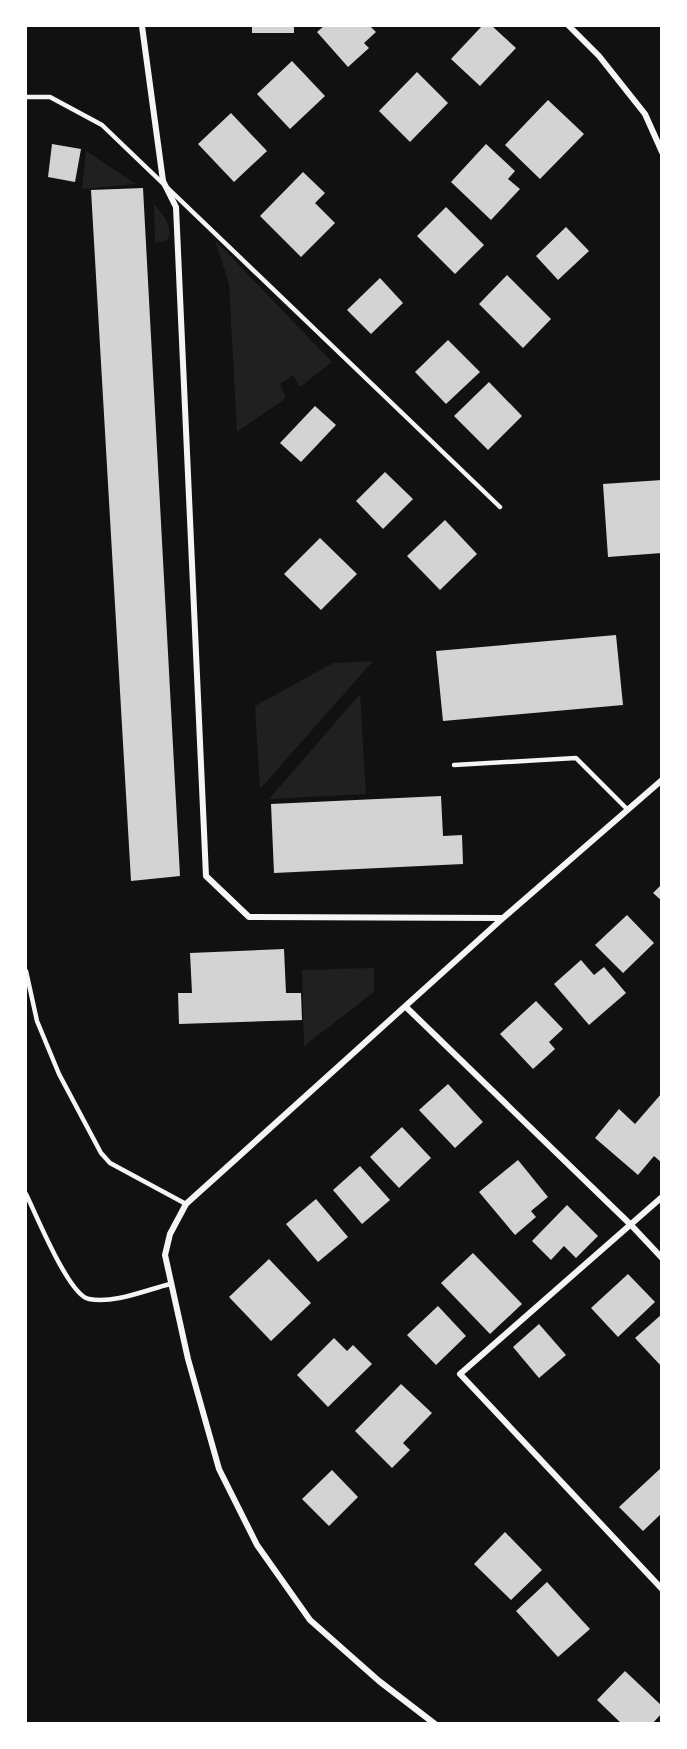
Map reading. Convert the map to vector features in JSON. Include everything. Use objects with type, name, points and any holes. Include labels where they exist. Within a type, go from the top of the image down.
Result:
[{"type":"street","points":[[142,26],[163,181],[176,207],[206,876],[249,917],[503,918]]},
{"type":"street","points":[[569,26],[599,56],[645,114],[662,152]]},
{"type":"street","points":[[435,1724],[378,1681],[310,1620],[256,1545],[219,1469],[170,1284],[165,1255],[170,1234],[186,1204],[503,918],[662,780]]},
{"type":"street","points":[[406,1007],[631,1225],[662,1258]]},
{"type":"street","points":[[662,1197],[460,1374],[662,1589]]},
{"type":"lane","points":[[26,97],[50,97],[102,125],[163,181],[500,507]]},
{"type":"lane","points":[[454,765],[576,758],[627,809]]},
{"type":"lane","points":[[26,971],[37,1021],[60,1074],[101,1153],[110,1163],[186,1204]]},
{"type":"lane","points":[[26,1194],[72,1286],[86,1299],[103,1300],[170,1284]]},
{"type":"shaded area","points":[[86,151],[136,184],[82,189]]},
{"type":"shaded area","points":[[154,204],[166,220],[169,230],[168,240],[155,243]]},
{"type":"shaded area","points":[[215,240],[332,362],[300,387],[293,375],[280,384],[286,398],[237,432],[229,284]]},
{"type":"shaded area","points":[[373,661],[260,789],[255,706],[333,663]]},
{"type":"shaded area","points":[[360,694],[366,794],[269,799]]},
{"type":"shaded area","points":[[374,968],[374,992],[304,1046],[302,970]]},
{"type":"building","points":[[252,26],[294,26],[294,33],[252,33]]},
{"type":"building","points":[[324,26],[370,26],[376,32],[364,43],[369,48],[348,67],[317,32]]},
{"type":"building","points":[[482,26],[492,26],[516,48],[480,86],[451,59]]},
{"type":"building","points":[[292,61],[325,96],[290,129],[257,94]]},
{"type":"building","points":[[417,72],[448,103],[410,142],[379,111]]},
{"type":"building","points":[[548,100],[584,134],[540,179],[505,145]]},
{"type":"building","points":[[231,113],[267,151],[234,182],[198,144]]},
{"type":"building","points":[[52,144],[81,149],[75,182],[48,177]]},
{"type":"building","points":[[486,144],[515,171],[508,179],[520,189],[491,220],[451,182]]},
{"type":"building","points":[[303,172],[325,193],[315,203],[335,223],[301,257],[260,216]]},
{"type":"building","points":[[143,188],[180,876],[131,881],[91,190]]},
{"type":"building","points":[[446,207],[484,245],[455,274],[417,236]]},
{"type":"building","points":[[566,227],[589,251],[558,280],[536,256]]},
{"type":"building","points":[[507,275],[551,319],[523,348],[479,304]]},
{"type":"building","points":[[380,278],[403,303],[371,334],[347,310]]},
{"type":"building","points":[[448,340],[480,372],[446,404],[415,372]]},
{"type":"building","points":[[489,382],[522,416],[488,450],[454,416]]},
{"type":"building","points":[[315,406],[336,425],[301,462],[280,443]]},
{"type":"building","points":[[385,472],[413,499],[383,529],[356,501]]},
{"type":"building","points":[[662,480],[662,553],[608,557],[603,484]]},
{"type":"building","points":[[445,520],[477,554],[440,590],[407,556]]},
{"type":"building","points":[[320,538],[357,574],[321,610],[284,574]]},
{"type":"building","points":[[616,635],[623,705],[443,721],[436,651]]},
{"type":"building","points":[[441,796],[443,836],[462,835],[463,864],[274,873],[271,804]]},
{"type":"building","points":[[662,884],[662,901],[653,893]]},
{"type":"building","points":[[627,915],[654,943],[623,973],[595,945]]},
{"type":"building","points":[[284,949],[286,993],[301,993],[302,1020],[179,1024],[178,993],[192,993],[190,953]]},
{"type":"building","points":[[581,960],[594,975],[604,967],[626,993],[589,1025],[554,984]]},
{"type":"building","points":[[536,1001],[563,1029],[549,1042],[555,1049],[533,1069],[500,1034]]},
{"type":"building","points":[[448,1084],[483,1122],[455,1148],[419,1110]]},
{"type":"building","points":[[662,1093],[662,1163],[654,1156],[638,1175],[595,1138],[619,1109],[635,1124]]},
{"type":"building","points":[[402,1127],[431,1158],[399,1188],[370,1157]]},
{"type":"building","points":[[518,1160],[548,1197],[531,1211],[536,1217],[515,1235],[479,1192]]},
{"type":"building","points":[[360,1166],[390,1200],[362,1224],[333,1190]]},
{"type":"building","points":[[316,1199],[348,1237],[318,1262],[286,1224]]},
{"type":"building","points":[[567,1205],[598,1236],[576,1258],[564,1246],[551,1260],[532,1241]]},
{"type":"building","points":[[473,1253],[522,1304],[490,1334],[441,1283]]},
{"type":"building","points":[[269,1259],[311,1303],[271,1341],[229,1297]]},
{"type":"building","points":[[628,1274],[655,1302],[618,1337],[591,1308]]},
{"type":"building","points":[[438,1306],[466,1336],[436,1365],[407,1335]]},
{"type":"building","points":[[662,1314],[662,1367],[635,1338]]},
{"type":"building","points":[[539,1324],[566,1355],[539,1378],[513,1347]]},
{"type":"building","points":[[334,1338],[347,1351],[353,1345],[372,1364],[328,1407],[297,1375]]},
{"type":"building","points":[[401,1384],[432,1413],[403,1443],[410,1450],[392,1468],[355,1431]]},
{"type":"building","points":[[662,1467],[662,1513],[643,1531],[619,1507]]},
{"type":"building","points":[[332,1470],[358,1497],[329,1526],[302,1499]]},
{"type":"building","points":[[505,1532],[542,1570],[511,1600],[474,1564]]},
{"type":"building","points":[[547,1582],[590,1629],[558,1657],[516,1611]]},
{"type":"building","points":[[625,1671],[662,1706],[662,1713],[652,1724],[622,1724],[597,1700]]}]
